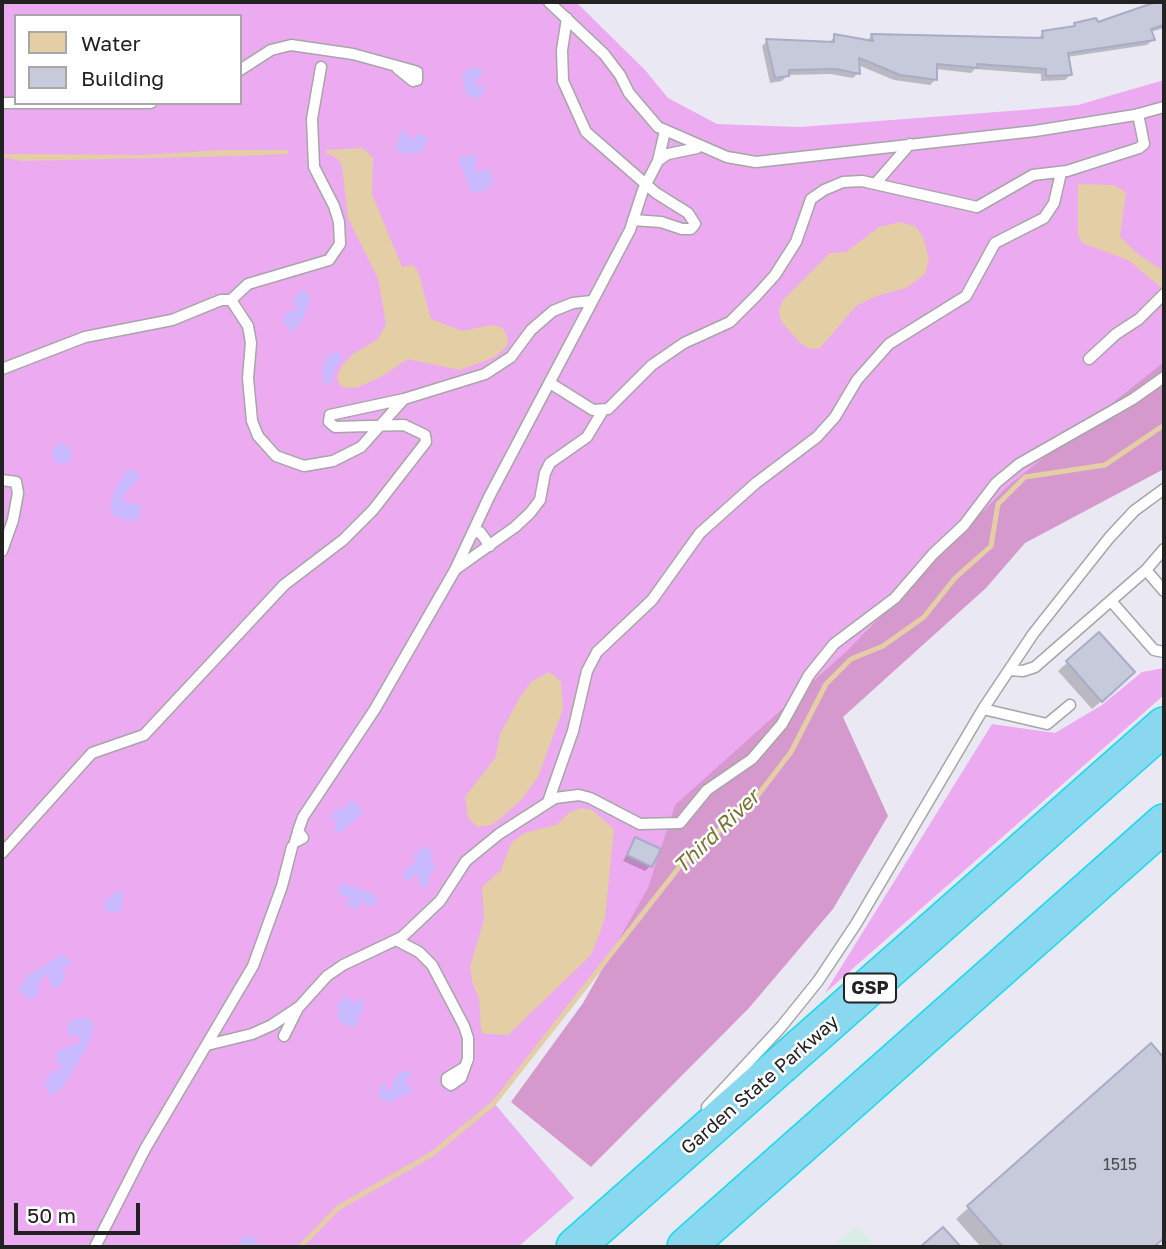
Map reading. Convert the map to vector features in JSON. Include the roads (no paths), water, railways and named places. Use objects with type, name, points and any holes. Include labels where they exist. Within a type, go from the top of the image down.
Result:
[{"type":"highway","name":"Garden State Parkway","points":[[579,1244],[1164,726]]},
{"type":"highway","points":[[685,1247],[1164,823]]},
{"type":"lane","points":[[549,2],[604,54],[620,75],[629,93],[658,127],[727,158],[756,162],[1035,131],[1138,114],[1164,107]]},
{"type":"lane","points":[[567,18],[561,69],[570,100],[586,132],[646,185],[688,212],[695,224],[691,229],[682,229],[661,222],[633,220]]},
{"type":"lane","points":[[242,69],[271,50],[291,44],[353,54],[397,68]]},
{"type":"lane","points":[[2,369],[85,337],[147,326],[221,300],[231,300],[248,284],[329,260],[340,244],[339,222],[334,206],[314,167],[312,119],[321,67]]},
{"type":"lane","points":[[550,383],[593,410],[601,412],[608,409],[652,365],[684,343],[730,322],[748,305],[787,257],[796,242],[811,199],[824,190],[843,182],[875,184],[977,206],[1033,175],[1061,173],[1144,144],[1138,114]]},
{"type":"lane","points":[[297,835],[295,842],[303,838],[298,831],[303,817],[375,709],[455,570],[633,220],[658,161],[666,131]]},
{"type":"lane","points":[[875,184],[910,144]]},
{"type":"lane","points":[[658,161],[668,154],[701,148]]},
{"type":"lane","points":[[548,802],[578,713],[587,671],[597,652],[652,600],[700,533],[756,483],[817,437],[835,417],[857,380],[890,344],[966,296],[995,243],[1044,218],[1054,203],[1061,173]]},
{"type":"lane","points":[[1089,359],[1164,294]]},
{"type":"lane","points":[[231,300],[248,326],[251,343],[247,378],[252,421],[258,436],[276,456],[304,466],[333,461],[361,447],[404,399]]},
{"type":"lane","points":[[2,853],[92,753],[144,736],[284,585],[343,540],[373,510],[426,442],[425,435],[411,427],[383,424],[335,427],[331,426],[328,419],[335,413],[404,399],[485,374],[511,357],[531,330],[553,312],[573,303],[592,301]]},
{"type":"lane","points":[[284,1036],[299,1007],[327,976],[343,965],[411,931],[440,901],[466,861],[499,834],[548,802],[579,795],[603,803],[640,824],[680,823],[708,790],[752,759],[782,724],[809,675],[834,644],[895,598],[933,554],[964,525],[996,483],[1019,464],[1133,399],[1164,377]]},
{"type":"lane","points":[[455,570],[530,513],[540,500],[545,473],[550,463],[587,437],[601,412]]},
{"type":"lane","points":[[2,480],[16,482],[18,493],[13,520],[2,551]]},
{"type":"lane","points":[[698,1116],[781,1027],[818,981],[856,924],[983,709],[1033,634],[1110,538],[1135,512],[1164,489]]},
{"type":"lane","points":[[472,533],[480,532],[490,546]]},
{"type":"lane","points":[[1009,670],[1023,671],[1035,667],[1146,570],[1164,549]]},
{"type":"lane","points":[[1146,570],[1164,591]]},
{"type":"lane","points":[[1111,601],[1154,650],[1164,652]]},
{"type":"lane","points":[[983,709],[1047,724],[1070,705]]},
{"type":"lane","points":[[966,999],[1164,838]]},
{"type":"lane","points":[[95,1247],[145,1149],[253,966],[282,886],[292,847]]},
{"type":"lane","points":[[411,931],[411,941],[432,964],[464,1026],[469,1049],[465,1067]]},
{"type":"lane","points":[[396,940],[419,951]]},
{"type":"lane","points":[[207,1045],[252,1034],[299,1007]]},
{"type":"lane","points":[[579,1244],[672,1145]]},
{"type":"water","points":[[363,148],[373,158],[372,194],[402,267],[412,265],[418,271],[431,319],[462,331],[492,325],[503,328],[508,339],[507,346],[495,357],[460,370],[408,359],[381,377],[356,388],[342,387],[339,383],[337,376],[341,367],[353,354],[378,339],[386,324],[378,278],[348,218],[342,166],[337,158],[326,153],[326,150]]},
{"type":"water","points":[[223,150],[288,150],[288,154],[22,161],[2,157],[2,154],[143,155]]},
{"type":"water","points":[[1078,184],[1113,185],[1126,192],[1120,237],[1139,255],[1164,271],[1162,288],[1128,260],[1082,243],[1078,235]]},
{"type":"water","points":[[901,222],[916,227],[923,237],[929,259],[925,274],[906,288],[879,295],[856,306],[820,348],[810,349],[800,343],[781,321],[779,311],[783,300],[830,253],[846,252],[879,227]]},
{"type":"water","points":[[549,672],[561,681],[563,709],[538,777],[521,800],[502,817],[492,825],[477,827],[468,817],[465,797],[496,757],[500,734],[520,697],[532,681]]},
{"type":"water","points":[[581,808],[592,810],[614,829],[605,918],[591,955],[508,1035],[484,1034],[481,1031],[479,998],[473,985],[470,967],[484,919],[482,887],[501,870],[511,843],[524,833],[556,825],[570,812]]},
{"type":"waterway","name":"Third River","points":[[300,1247],[338,1208],[432,1154],[494,1103],[684,861],[755,799],[791,752],[826,684],[851,659],[883,646],[924,617],[955,578],[991,546],[998,504],[1025,477],[1105,465],[1164,425]]}]
